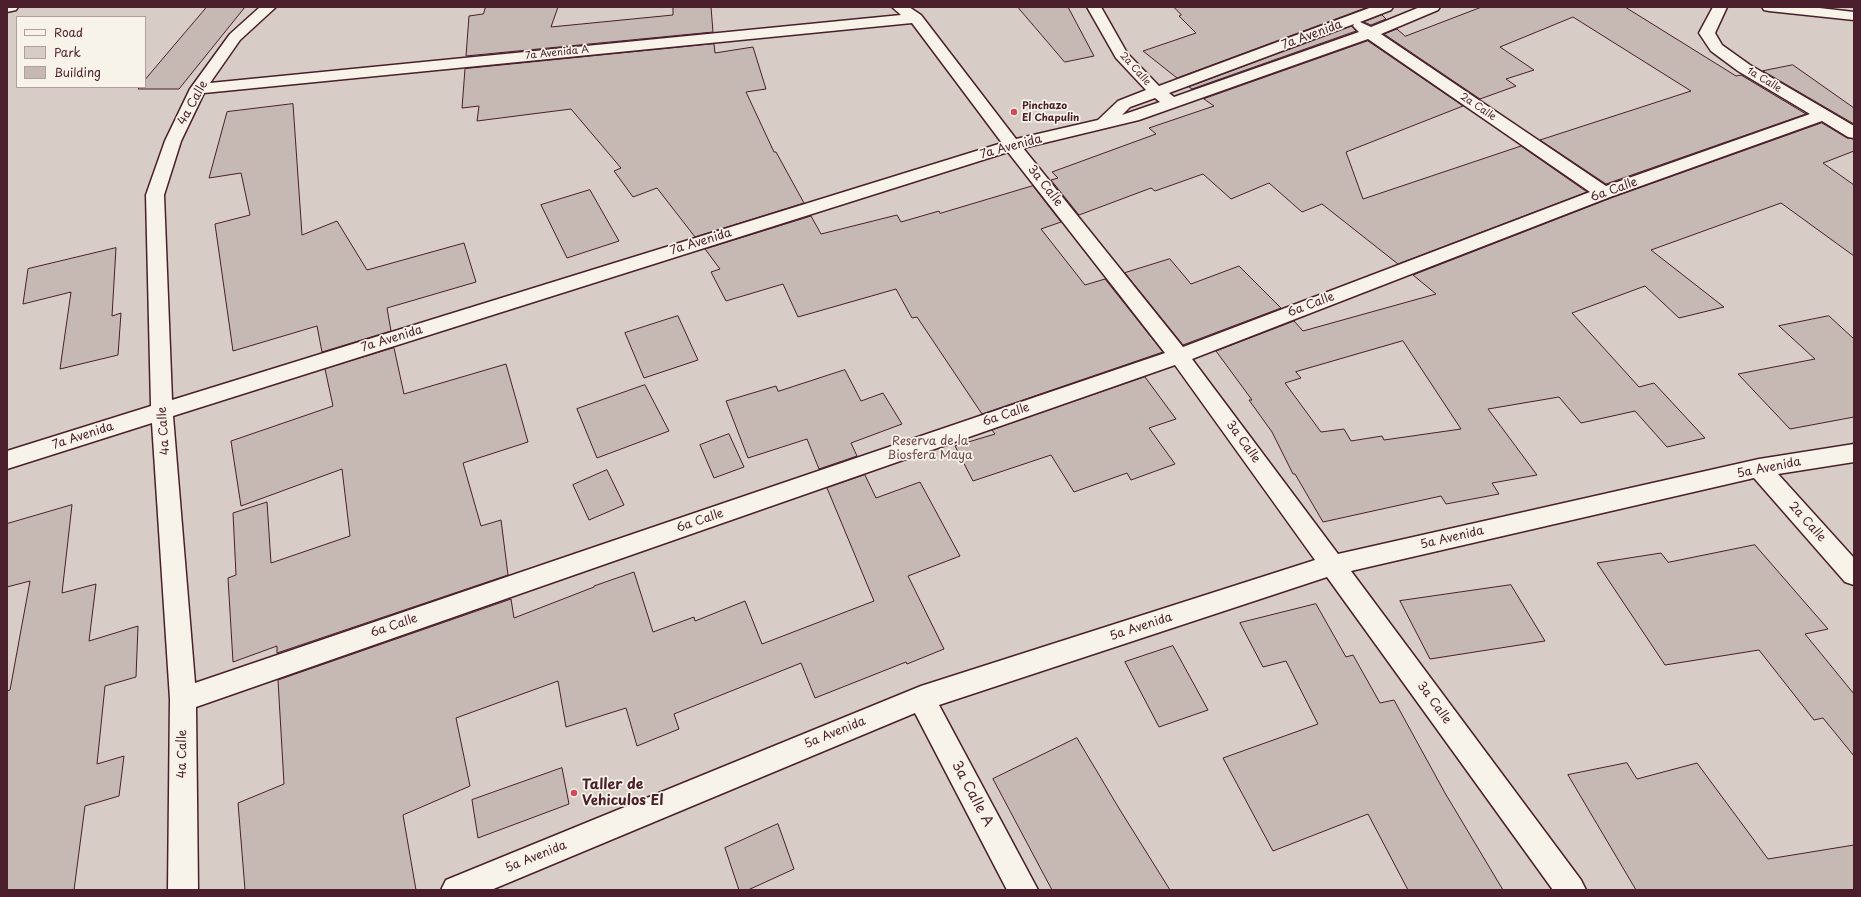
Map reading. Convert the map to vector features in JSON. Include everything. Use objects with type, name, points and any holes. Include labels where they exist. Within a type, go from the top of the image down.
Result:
[{"type":"street","points":[[7,8],[11,7]]},
{"type":"street","name":"4a Calle","points":[[183,890],[183,699],[162,411],[155,195],[173,140],[198,89],[235,37],[269,7]]},
{"type":"street","name":"3a Calle","points":[[899,7],[916,18],[1012,145],[1179,356],[1571,890]]},
{"type":"street","name":"2a Calle","points":[[1094,7],[1121,55],[1156,92],[1172,103]]},
{"type":"street","name":"7a Avenida","points":[[7,460],[1012,145],[1102,124],[1124,104],[1386,7]]},
{"type":"street","points":[[1102,124],[1133,117],[1370,33],[1433,7]]},
{"type":"street","name":"1a Calle","points":[[1720,7],[1710,22],[1707,33],[1716,48],[1744,68],[1854,133]]},
{"type":"street","points":[[1769,7],[1854,16]]},
{"type":"street","name":"7a Avenida A","points":[[198,89],[916,18]]},
{"type":"street","name":"2a Calle","points":[[1353,20],[1604,193]]},
{"type":"street","name":"6a Calle","points":[[183,699],[1179,356],[1604,193],[1823,115]]},
{"type":"street","name":"5a Avenida","points":[[456,890],[921,698],[1333,565],[1759,468],[1854,453]]},
{"type":"street","name":"2a Calle","points":[[1759,468],[1854,576]]},
{"type":"street","name":"3a Calle A","points":[[921,698],[1023,890]]},
{"type":"green space","name":"Reserva de la Biosfera Maya","points":[[7,7],[1854,7],[1854,890],[7,890]]},
{"type":"building","points":[[207,7],[245,7],[179,89],[138,89],[146,88],[146,79]]},
{"type":"building","points":[[486,7],[558,7],[551,27],[673,15],[673,7],[711,7],[713,32],[466,56],[469,16],[483,14]]},
{"type":"building","points":[[1018,7],[1068,7],[1094,56],[1065,62]]},
{"type":"building","points":[[1174,7],[1368,7],[1177,78],[1143,51],[1196,33],[1179,16],[1181,15]]},
{"type":"building","points":[[1482,7],[1625,7],[1736,76],[1741,75],[1806,114],[1606,184],[1540,140],[1691,91],[1573,17],[1500,47],[1534,70],[1506,79],[1516,86],[1480,99],[1384,34],[1397,29],[1405,36]]},
{"type":"building","points":[[1382,15],[1386,19],[1371,25],[1364,22]]},
{"type":"building","points":[[1352,26],[1356,31],[1192,89],[1189,87]]},
{"type":"building","points":[[1368,41],[1463,106],[1346,152],[1363,199],[1521,146],[1587,192],[1398,264],[1322,204],[1302,212],[1269,183],[1231,199],[1203,174],[1155,191],[1151,188],[1079,215],[1051,180],[1058,178],[1052,172],[1156,134],[1149,128],[1214,106],[1204,99]]},
{"type":"building","points":[[714,44],[715,53],[753,47],[766,89],[746,92],[774,152],[776,152],[804,203],[695,237],[657,188],[633,197],[614,171],[621,168],[571,109],[477,121],[479,106],[462,108],[465,69]]},
{"type":"building","points":[[1793,65],[1854,108],[1854,124],[1763,71]]},
{"type":"building","points":[[293,104],[302,235],[337,221],[367,270],[464,243],[476,282],[387,308],[391,331],[322,352],[317,326],[233,351],[215,224],[250,215],[241,173],[209,178],[227,112]]},
{"type":"building","points":[[1822,123],[1847,138],[1854,139],[1854,151],[1823,163],[1854,185],[1854,256],[1781,203],[1651,250],[1724,307],[1679,318],[1645,286],[1572,313],[1639,387],[1654,383],[1705,438],[1667,447],[1635,411],[1581,423],[1559,397],[1488,409],[1537,475],[1492,483],[1499,494],[1446,504],[1441,496],[1323,522],[1295,474],[1293,474],[1272,432],[1249,400],[1252,400],[1216,351],[1294,321],[1303,331],[1436,294],[1413,275],[1611,198]],"holes":[[[1403,341],[1461,429],[1384,440],[1382,436],[1351,441],[1344,429],[1321,432],[1285,383],[1301,378],[1296,372]]]},
{"type":"building","points":[[1033,186],[1061,222],[1041,229],[1085,285],[1105,279],[1163,352],[982,414],[917,317],[912,318],[896,289],[798,317],[783,284],[726,301],[711,272],[720,269],[705,249],[811,216],[821,234],[897,215],[901,222],[939,211],[940,213]]},
{"type":"building","points":[[590,190],[619,241],[567,258],[541,205]]},
{"type":"building","points":[[116,248],[112,316],[121,313],[118,355],[60,369],[71,292],[23,304],[28,269]]},
{"type":"building","points":[[1170,259],[1191,284],[1239,266],[1281,308],[1183,345],[1125,273]]},
{"type":"building","points":[[678,316],[698,360],[644,378],[625,333]]},
{"type":"building","points":[[1829,316],[1854,339],[1854,417],[1790,429],[1738,374],[1815,359],[1779,326]]},
{"type":"building","points":[[394,348],[404,394],[506,364],[528,442],[463,463],[481,526],[501,520],[508,575],[277,653],[277,646],[233,662],[228,578],[236,575],[233,513],[267,502],[271,563],[350,536],[342,469],[241,506],[231,441],[333,406],[325,369]]},
{"type":"building","points":[[845,370],[861,401],[883,393],[902,424],[851,443],[857,456],[819,469],[807,439],[748,458],[726,401],[776,386],[778,391]]},
{"type":"building","points":[[1145,377],[1176,419],[1149,428],[1175,464],[1131,480],[1127,473],[1074,492],[1051,455],[973,481],[955,446],[995,434],[992,430]]},
{"type":"building","points":[[645,385],[669,431],[597,458],[577,409]]},
{"type":"building","points":[[729,434],[744,467],[714,478],[700,445]]},
{"type":"building","points":[[607,470],[624,505],[589,520],[573,485]]},
{"type":"building","points":[[865,475],[876,498],[920,482],[960,556],[908,576],[944,649],[907,664],[906,662],[815,698],[801,663],[674,714],[679,729],[637,746],[626,708],[566,727],[558,681],[456,718],[470,786],[403,815],[416,890],[245,890],[238,803],[284,784],[278,680],[511,599],[514,618],[594,586],[634,572],[653,632],[694,617],[695,621],[745,601],[762,644],[874,601],[827,488]]},
{"type":"building","points":[[72,505],[62,593],[96,584],[89,641],[138,626],[136,677],[105,686],[97,764],[124,756],[119,796],[85,806],[74,890],[7,890],[7,691],[10,690],[30,581],[7,587],[7,524]]},
{"type":"building","points":[[1755,545],[1828,629],[1805,634],[1854,694],[1854,756],[1823,718],[1814,720],[1759,650],[1665,665],[1597,563],[1661,553],[1668,562]]},
{"type":"building","points":[[1511,585],[1545,641],[1430,659],[1400,601]]},
{"type":"building","points":[[1316,604],[1346,657],[1353,655],[1380,703],[1394,700],[1445,793],[1503,890],[1408,890],[1368,814],[1273,851],[1223,758],[1318,724],[1286,661],[1263,667],[1240,623]]},
{"type":"building","points":[[1173,646],[1208,710],[1159,727],[1125,662]]},
{"type":"building","points":[[1077,738],[1170,890],[1052,890],[993,779]]},
{"type":"building","points":[[1627,763],[1637,779],[1697,763],[1768,859],[1854,845],[1854,890],[1636,890],[1568,775]]},
{"type":"building","points":[[562,768],[569,804],[478,838],[472,800]]},
{"type":"building","points":[[778,824],[794,869],[748,890],[739,890],[725,848]]},
{"type":"place","name":"Pinchazo El Chapulin","points":[[1014,112]]},
{"type":"place","name":"Taller de Vehiculos El","points":[[574,793]]}]
